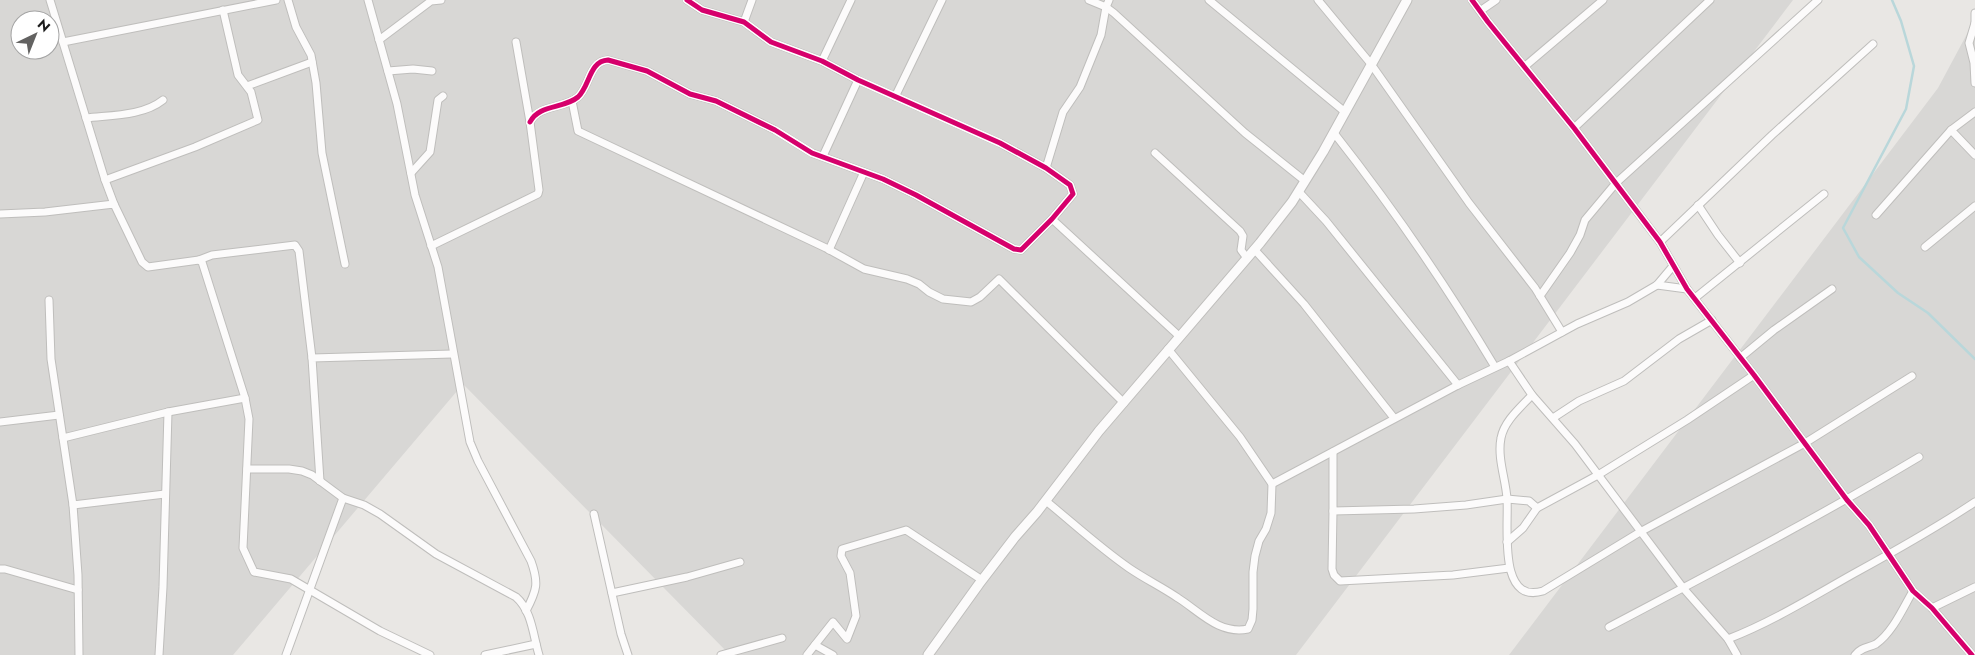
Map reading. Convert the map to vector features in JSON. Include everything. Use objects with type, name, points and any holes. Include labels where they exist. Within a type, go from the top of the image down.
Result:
[{"type":"street","points":[[50,0],[105,180],[114,204],[142,262],[148,267],[294,245],[300,251],[312,358],[320,481]]},
{"type":"street","points":[[63,42],[276,0]]},
{"type":"street","points":[[288,0],[296,27],[311,55],[322,153],[344,264]]},
{"type":"street","points":[[368,0],[396,104],[415,195],[438,267],[452,354],[470,442],[536,574],[536,589],[526,611]]},
{"type":"street","points":[[379,40],[431,1],[441,0]]},
{"type":"street","points":[[530,122],[536,113],[572,101],[584,90],[594,66],[601,60],[608,60],[641,68],[690,94],[716,101],[783,134],[812,153],[864,172],[916,195],[1014,249],[1021,250],[1052,219],[1073,194],[1073,190],[1064,180],[1046,168],[1000,144],[822,62],[771,42],[744,22],[702,10],[687,0]]},
{"type":"street","points":[[744,22],[752,0]]},
{"type":"street","points":[[822,62],[851,0]]},
{"type":"street","points":[[896,97],[942,0]]},
{"type":"street","points":[[1089,0],[1108,3],[1231,120],[1305,181]]},
{"type":"street","points":[[1209,0],[1344,112]]},
{"type":"street","points":[[1318,0],[1371,64],[1469,203],[1540,296],[1562,332]]},
{"type":"street","points":[[928,655],[982,580],[1046,501],[1099,431],[1178,336],[1247,258],[1299,192],[1407,0]]},
{"type":"street","points":[[1472,0],[1616,183],[1660,242],[1687,288],[1847,500],[1869,525],[1913,591],[1932,608],[1972,655]]},
{"type":"street","points":[[1480,12],[1496,0]]},
{"type":"street","points":[[1524,67],[1603,0]]},
{"type":"street","points":[[1574,128],[1710,0]]},
{"type":"street","points":[[1540,296],[1570,253],[1580,235],[1585,220],[1616,183],[1818,0]]},
{"type":"street","points":[[1046,168],[1064,112],[1080,87],[1101,35],[1108,3]]},
{"type":"street","points":[[105,180],[195,147],[258,120],[251,92],[238,75],[223,10]]},
{"type":"street","points":[[1975,13],[1975,24],[1970,48],[1974,63],[1975,83]]},
{"type":"street","points":[[431,246],[538,194],[530,122],[516,42]]},
{"type":"street","points":[[1660,242],[1772,135],[1873,44]]},
{"type":"street","points":[[247,86],[312,62]]},
{"type":"street","points":[[388,71],[413,68],[432,72]]},
{"type":"street","points":[[823,156],[858,80]]},
{"type":"street","points":[[410,173],[430,152],[438,100],[443,96]]},
{"type":"street","points":[[86,118],[154,107],[164,100]]},
{"type":"street","points":[[572,101],[578,131],[829,250],[864,269],[907,279],[943,299],[971,302],[980,297],[999,279],[1124,403]]},
{"type":"street","points":[[1876,215],[1951,130],[1975,112]]},
{"type":"street","points":[[1951,130],[1975,155]]},
{"type":"street","points":[[1334,132],[1378,189],[1442,280],[1495,367]]},
{"type":"street","points":[[1155,153],[1240,230],[1243,236],[1241,250],[1247,258]]},
{"type":"street","points":[[829,250],[864,172]]},
{"type":"street","points":[[1299,192],[1326,221],[1458,385]]},
{"type":"street","points":[[1695,298],[1824,194]]},
{"type":"street","points":[[0,214],[45,212],[114,204]]},
{"type":"street","points":[[1698,205],[1740,263]]},
{"type":"street","points":[[1925,247],[1975,206]]},
{"type":"street","points":[[1052,219],[1178,336]]},
{"type":"street","points":[[1254,249],[1304,304],[1394,418]]},
{"type":"street","points":[[199,260],[204,265],[245,398],[249,419],[243,548],[254,572],[291,579],[310,588],[380,631],[430,655]]},
{"type":"street","points":[[1272,484],[1458,385],[1509,361],[1562,332],[1628,302],[1657,285],[1673,266]]},
{"type":"street","points":[[1657,285],[1687,288]]},
{"type":"street","points":[[1740,358],[1774,330],[1832,289]]},
{"type":"street","points":[[49,300],[51,359],[73,504],[78,590],[79,655]]},
{"type":"street","points":[[1553,418],[1579,401],[1624,381],[1679,340],[1712,320]]},
{"type":"street","points":[[1046,501],[1127,566],[1159,588],[1178,598],[1206,619],[1226,628],[1239,631],[1248,629],[1252,620],[1252,572],[1255,556],[1271,513],[1272,484],[1240,437],[1168,349]]},
{"type":"street","points":[[312,358],[452,354]]},
{"type":"street","points":[[1509,361],[1532,395],[1553,418],[1598,475],[1684,589],[1728,639],[1737,655]]},
{"type":"street","points":[[1507,542],[1523,528],[1537,508],[1598,475],[1687,420],[1754,375]]},
{"type":"street","points":[[1532,395],[1506,426],[1501,438],[1500,453],[1507,499],[1509,568],[1513,579],[1522,588],[1534,594],[1543,591],[1640,532],[1805,443],[1912,376]]},
{"type":"street","points":[[63,438],[168,412],[245,398]]},
{"type":"street","points":[[159,655],[168,412]]},
{"type":"street","points":[[0,422],[59,414]]},
{"type":"street","points":[[1333,452],[1332,569],[1334,575],[1340,581],[1453,575],[1509,568]]},
{"type":"street","points":[[1609,627],[1684,589],[1847,500],[1919,457]]},
{"type":"street","points":[[247,469],[289,469],[302,471],[320,481],[343,498],[364,505],[380,514],[436,554],[516,597],[526,611],[539,655]]},
{"type":"street","points":[[73,504],[165,494]]},
{"type":"street","points":[[286,655],[343,498]]},
{"type":"street","points":[[1333,511],[1414,509],[1466,505],[1507,499],[1529,501],[1537,508]]},
{"type":"street","points":[[1728,639],[1759,627],[1939,526],[1975,502]]},
{"type":"street","points":[[594,514],[621,634],[628,655]]},
{"type":"street","points":[[807,655],[833,622],[847,639],[856,616],[850,573],[840,556],[842,549],[906,530],[982,580]]},
{"type":"street","points":[[612,593],[687,577],[740,562]]},
{"type":"street","points":[[0,569],[78,590]]},
{"type":"street","points":[[1932,608],[1975,587]]},
{"type":"street","points":[[1855,655],[1858,651],[1876,644],[1896,620],[1913,591]]},
{"type":"street","points":[[722,655],[782,638]]},
{"type":"street","points":[[485,655],[497,654],[536,644]]},
{"type":"street","points":[[815,645],[833,655]]},
{"type":"shaded area","points":[[0,0],[1793,0],[1296,655],[730,655],[463,384],[233,655],[0,655]]},
{"type":"shaded area","points":[[1975,19],[1975,655],[1509,655],[1938,88]]},
{"type":"waterway","points":[[1892,0],[1901,21],[1914,66],[1906,109],[1843,228],[1859,257],[1898,293],[1928,313],[1975,359]]},
{"type":"cycle path","points":[[530,122],[539,112],[572,101],[578,97],[593,69],[602,61],[608,60],[647,71],[690,94],[716,101],[775,130],[812,153],[883,179],[916,195],[1014,249],[1021,250],[1052,219],[1073,194],[1070,185],[1046,168],[1000,143],[858,80],[822,61],[771,42],[744,22],[702,10],[687,0]]},
{"type":"cycle path","points":[[1472,0],[1574,128],[1660,242],[1687,289],[1847,500],[1869,525],[1913,591],[1932,608],[1972,655]]}]
